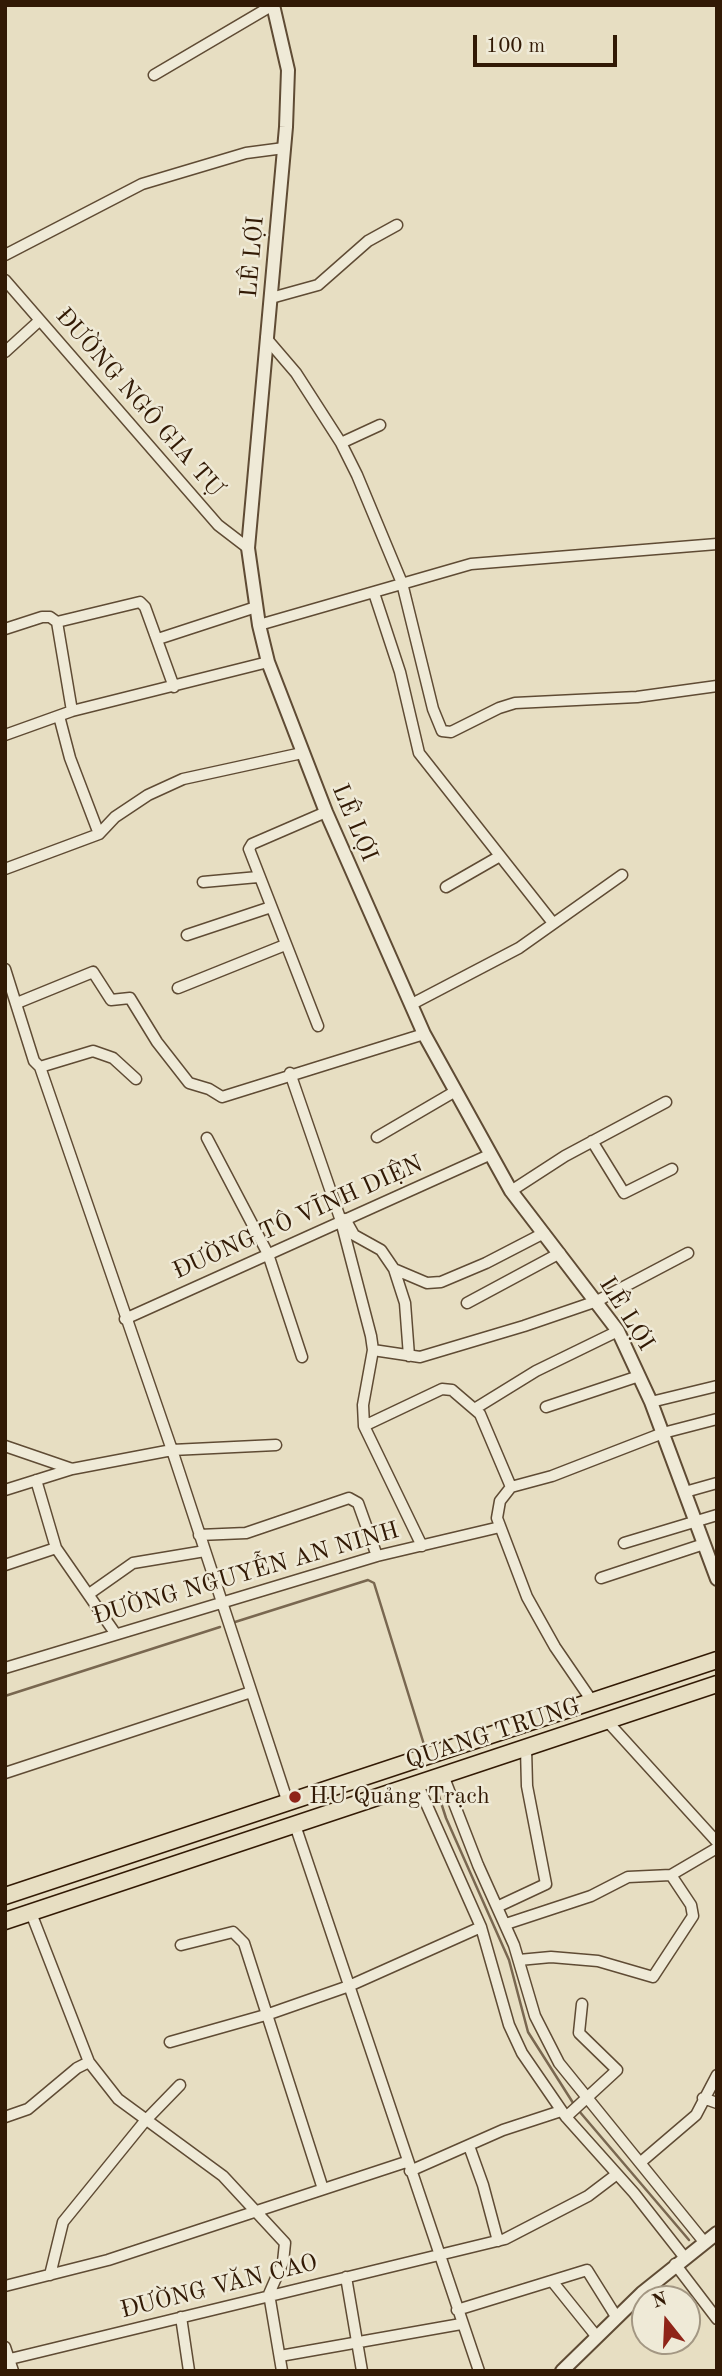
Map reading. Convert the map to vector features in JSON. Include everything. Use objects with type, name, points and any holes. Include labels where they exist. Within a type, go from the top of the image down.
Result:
[{"type":"highway","name":"QUANG TRUNG","points":[[7,1894],[717,1660]]},
{"type":"highway","name":"QUANG TRUNG","points":[[5,1921],[717,1684]]},
{"type":"highway","points":[[519,1726],[526,1748]]},
{"type":"highway","points":[[457,1746],[464,1768]]},
{"type":"highway","points":[[401,1764],[413,1784]]},
{"type":"highway","points":[[288,1803],[295,1825]]},
{"type":"street","points":[[154,75],[273,5]]},
{"type":"street","name":"LÊ LỢI","points":[[273,5],[288,70],[284,148],[248,548],[259,625],[268,662],[326,812],[424,1034],[511,1191],[618,1331],[651,1402],[709,1550],[717,1579]]},
{"type":"street","points":[[5,255],[142,184],[246,153],[284,148]]},
{"type":"street","points":[[271,298],[318,285],[368,242],[397,225]]},
{"type":"street","name":"ĐƯỜNG NGÔ GIA TỰ","points":[[5,280],[218,525],[248,548]]},
{"type":"street","points":[[5,352],[39,321]]},
{"type":"street","points":[[266,338],[296,373],[341,443],[402,583],[438,725],[446,732],[515,703],[637,697],[717,686]]},
{"type":"street","points":[[341,443],[380,425]]},
{"type":"street","points":[[259,625],[451,568],[489,561],[717,544]]},
{"type":"street","points":[[374,593],[400,672],[419,753],[553,923]]},
{"type":"street","points":[[5,629],[47,616],[57,622],[139,602],[145,607],[174,687]]},
{"type":"street","points":[[158,639],[256,607]]},
{"type":"street","points":[[57,622],[72,711]]},
{"type":"street","points":[[5,735],[72,711],[268,662]]},
{"type":"street","points":[[59,716],[70,758],[99,834]]},
{"type":"street","points":[[5,869],[99,834],[115,817],[148,795],[183,779],[302,753]]},
{"type":"street","points":[[318,1026],[258,877],[249,846],[326,812]]},
{"type":"street","points":[[446,887],[500,856]]},
{"type":"street","points":[[412,1003],[501,958],[622,875]]},
{"type":"street","points":[[204,882],[226,877],[258,877]]},
{"type":"street","points":[[187,935],[271,907]]},
{"type":"street","points":[[178,988],[285,945]]},
{"type":"street","points":[[5,969],[34,1061],[40,1067],[172,1450],[288,1803]]},
{"type":"street","points":[[17,1003],[93,972],[111,1000],[131,998],[157,1042],[194,1086],[209,1089],[222,1097],[290,1073],[385,1048],[424,1034]]},
{"type":"street","points":[[40,1067],[93,1051],[113,1058],[136,1079]]},
{"type":"street","points":[[290,1073],[343,1220],[373,1350],[363,1405],[364,1426],[422,1546]]},
{"type":"street","points":[[377,1136],[454,1092]]},
{"type":"street","points":[[511,1191],[592,1141],[666,1102]]},
{"type":"street","points":[[207,1138],[268,1254],[302,1357]]},
{"type":"street","points":[[592,1141],[624,1193],[672,1169]]},
{"type":"street","name":"ĐƯỜNG TÔ VĨNH DIỆN","points":[[125,1319],[489,1155]]},
{"type":"street","points":[[343,1220],[354,1235],[381,1250],[394,1269],[405,1303],[409,1356]]},
{"type":"street","points":[[394,1269],[427,1283],[441,1282],[486,1263],[544,1233]]},
{"type":"street","points":[[467,1303],[560,1253]]},
{"type":"street","points":[[373,1350],[409,1356],[432,1353],[597,1301],[688,1253]]},
{"type":"street","points":[[476,1408],[529,1375],[618,1331]]},
{"type":"street","points":[[546,1408],[639,1376]]},
{"type":"street","points":[[651,1402],[717,1385]]},
{"type":"street","points":[[364,1426],[442,1389],[452,1391],[476,1408],[511,1487]]},
{"type":"street","points":[[592,1701],[534,1612],[500,1527],[498,1507],[511,1487],[552,1476],[663,1433],[717,1419]]},
{"type":"street","points":[[5,1490],[72,1469],[172,1450],[276,1445]]},
{"type":"street","points":[[5,1446],[17,1447],[72,1469]]},
{"type":"street","points":[[36,1480],[56,1548],[115,1633]]},
{"type":"street","points":[[685,1492],[717,1483]]},
{"type":"street","points":[[200,1535],[246,1533],[349,1498],[358,1503],[377,1556]]},
{"type":"street","points":[[624,1543],[717,1515]]},
{"type":"street","name":"ĐƯỜNG NGUYỄN AN NINH","points":[[5,1668],[377,1556],[500,1527]]},
{"type":"street","points":[[5,1565],[56,1548]]},
{"type":"street","points":[[601,1578],[709,1550]]},
{"type":"street","points":[[89,1594],[133,1563],[205,1551]]},
{"type":"street","points":[[5,1773],[251,1692]]},
{"type":"street","points":[[607,1721],[717,1842]]},
{"type":"street","points":[[499,1906],[546,1884],[527,1786],[526,1748]]},
{"type":"street","points":[[443,1774],[478,1865],[506,1924],[539,2026],[559,2063],[585,2102],[641,2162],[705,2243]]},
{"type":"street","points":[[413,1784],[481,1927],[514,2038],[566,2113],[617,2174],[680,2261],[717,2319]]},
{"type":"street","points":[[295,1825],[408,2167],[479,2371]]},
{"type":"street","points":[[506,1924],[591,1896],[628,1877],[671,1875],[717,1848]]},
{"type":"street","points":[[519,1960],[551,1957],[598,1961],[653,1977],[693,1916],[691,1905],[671,1875]]},
{"type":"street","points":[[31,1913],[89,2062],[118,2099],[145,2122],[223,2176],[282,2237],[286,2248],[269,2294],[282,2371]]},
{"type":"street","points":[[170,2042],[269,2014],[349,1986],[481,1927]]},
{"type":"street","points":[[181,1945],[238,1934],[258,1976],[323,2189]]},
{"type":"street","points":[[5,2286],[108,2260],[323,2189],[408,2167],[469,2146],[510,2127],[566,2113],[585,2102],[617,2070],[579,2033],[582,2004]]},
{"type":"street","points":[[5,2117],[28,2109],[77,2068],[89,2062]]},
{"type":"street","points":[[641,2162],[696,2115],[717,2075]]},
{"type":"street","points":[[50,2275],[55,2245],[63,2222],[145,2122],[180,2085]]},
{"type":"street","points":[[703,2098],[717,2103]]},
{"type":"street","points":[[469,2146],[498,2241]]},
{"type":"street","name":"ĐƯỜNG VĂN CAO","points":[[9,2359],[438,2253],[498,2241],[588,2196],[617,2174]]},
{"type":"street","points":[[562,2371],[642,2293],[717,2233]]},
{"type":"street","points":[[457,2309],[587,2270],[617,2318]]},
{"type":"street","points":[[346,2277],[362,2371]]},
{"type":"street","points":[[552,2281],[597,2337]]},
{"type":"street","points":[[181,2317],[189,2371]]},
{"type":"street","points":[[280,2356],[461,2324]]},
{"type":"street","points":[[5,2347],[13,2371]]},
{"type":"waterway","points":[[235,1622],[368,1580],[374,1583],[426,1751]]},
{"type":"waterway","points":[[5,1696],[220,1627]]},
{"type":"waterway","points":[[436,1787],[446,1818],[509,1960],[528,2032],[575,2106]]},
{"type":"waterway","points":[[579,2111],[689,2240]]},
{"type":"place","name":"HU Quảng Trạch","points":[[295,1797]]}]
